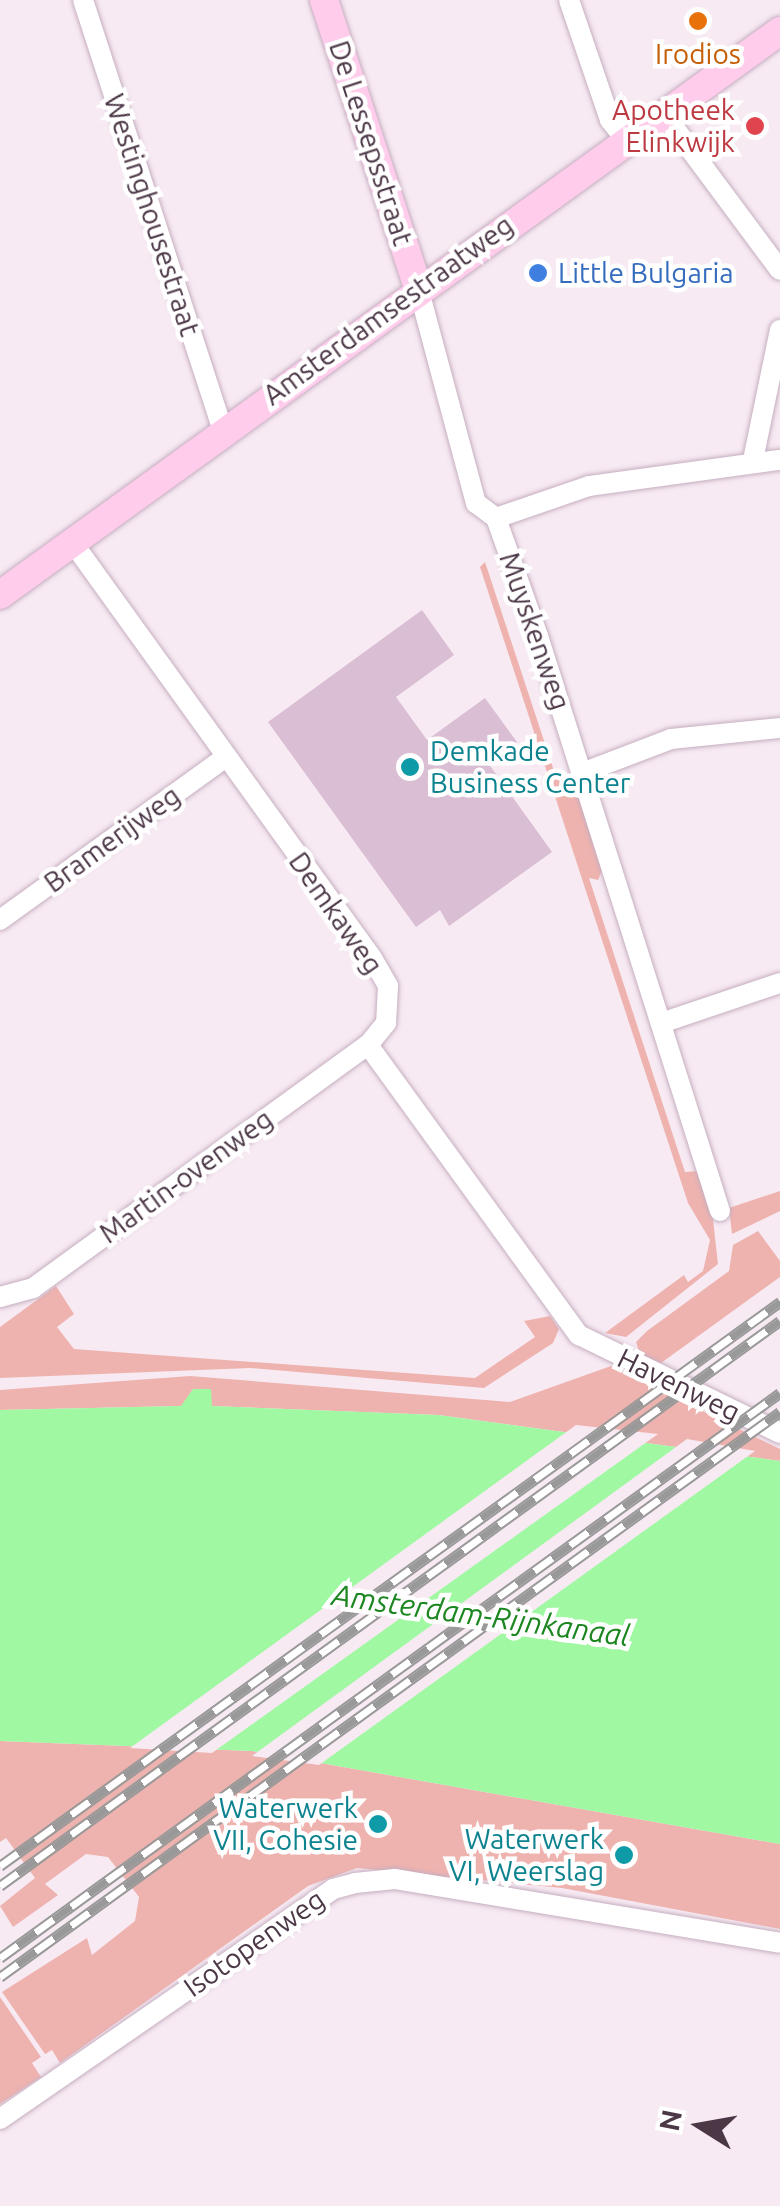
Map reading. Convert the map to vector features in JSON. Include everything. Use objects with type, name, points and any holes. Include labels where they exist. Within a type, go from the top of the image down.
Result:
[{"type":"main road","name":"De Lessepsstraat","points":[[324,0],[418,287]]},
{"type":"main road","name":"Amsterdamsestraatweg","points":[[0,595],[418,287],[780,31]]},
{"type":"street","name":"Westinghousestraat","points":[[83,0],[222,429]]},
{"type":"street","points":[[569,0],[610,120],[626,140]]},
{"type":"street","points":[[664,114],[780,270]]},
{"type":"street","name":"Muyskenweg","points":[[418,287],[476,503],[496,518],[582,773],[720,1211]]},
{"type":"street","points":[[753,460],[780,330]]},
{"type":"street","points":[[496,518],[589,486],[753,460],[780,460]]},
{"type":"street","name":"Demkaweg","points":[[73,542],[388,986],[386,1024],[368,1045]]},
{"type":"street","points":[[582,773],[671,739],[780,728]]},
{"type":"street","name":"Bramerijweg","points":[[0,920],[224,758]]},
{"type":"street","points":[[661,1023],[780,983]]},
{"type":"street","name":"Martin-ovenweg","points":[[0,1297],[34,1288],[368,1045]]},
{"type":"street","name":"Havenweg","points":[[368,1045],[579,1336],[780,1433]]},
{"type":"street","name":"Isotopenweg","points":[[0,2119],[333,1889],[354,1883],[395,1879],[780,1943]]},
{"type":"shaded area","points":[[485,562],[556,777],[574,778],[603,868],[598,880],[589,878],[685,1172],[698,1171],[712,1211],[718,1264],[626,1337],[605,1333],[684,1275],[688,1282],[703,1271],[710,1240],[688,1203],[480,567]]},
{"type":"shaded area","points":[[780,1191],[780,1211],[732,1234],[729,1208]]},
{"type":"shaded area","points":[[758,1231],[780,1261],[780,1277],[661,1363],[640,1354],[636,1342],[729,1271],[733,1245]]},
{"type":"shaded area","points":[[56,1286],[74,1314],[57,1327],[74,1349],[475,1378],[535,1337],[524,1321],[550,1316],[559,1329],[553,1343],[484,1388],[250,1368],[0,1378],[0,1327]]},
{"type":"shaded area","points":[[611,1366],[780,1449],[780,1461],[438,1415],[211,1406],[211,1390],[193,1389],[182,1406],[0,1410],[0,1390],[190,1376],[510,1402]]},
{"type":"shaded area","points":[[0,1741],[252,1751],[780,1844],[780,1929],[562,1888],[357,1868],[308,1886],[60,2063],[52,2050],[45,2054],[2,1992],[87,1938],[92,1955],[135,1921],[139,1897],[108,1857],[86,1854],[45,1884],[58,1895],[13,1927],[0,1906],[35,1878],[6,1838],[0,1842]]},
{"type":"shaded area","points":[[0,1997],[41,2057],[32,2063],[41,2077],[0,2104]]},
{"type":"water","name":"Amsterdam-Rijnkanaal","points":[[193,1389],[211,1389],[212,1406],[438,1415],[780,1461],[780,1844],[252,1751],[0,1741],[0,1410],[181,1406]]},
{"type":"pier","points":[[576,1425],[658,1434],[212,1753],[130,1748]]},
{"type":"pier","points":[[687,1439],[755,1451],[319,1765],[252,1756]]},
{"type":"building","name":"Demkade Business Center","points":[[422,610],[454,655],[396,697],[427,740],[485,698],[517,742],[488,763],[552,852],[449,926],[440,910],[416,927],[268,722]]},
{"type":"railway","points":[[0,1866],[780,1302]]},
{"type":"railway","points":[[0,1886],[780,1321]]},
{"type":"railway","points":[[0,1958],[780,1393]]},
{"type":"railway","points":[[0,1977],[780,1412]]},
{"type":"place","name":"Irodios","points":[[698,21]]},
{"type":"place","name":"Apotheek Elinkwijk","points":[[755,126]]},
{"type":"place","name":"Little Bulgaria","points":[[538,273]]},
{"type":"place","name":"Demkade Business Center","points":[[410,767]]},
{"type":"place","name":"Waterwerk VII, Cohesie","points":[[378,1824]]},
{"type":"place","name":"Waterwerk VI, Weerslag","points":[[624,1855]]}]
